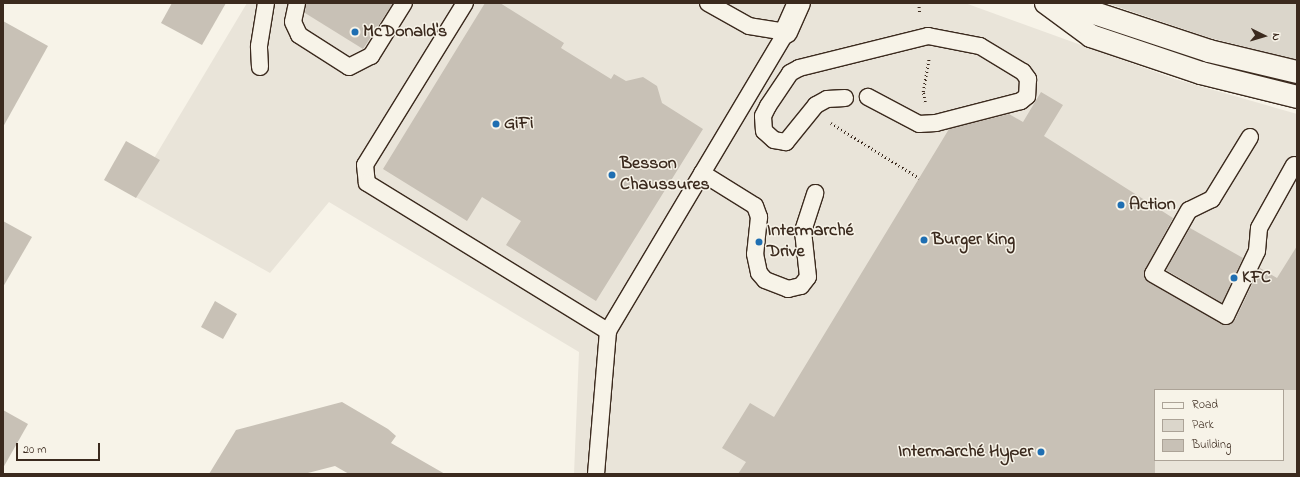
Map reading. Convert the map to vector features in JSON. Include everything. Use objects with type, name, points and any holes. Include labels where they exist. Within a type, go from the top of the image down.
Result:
[{"type":"street","points":[[786,32],[799,3]]},
{"type":"street","points":[[1046,3],[1091,36],[1201,73],[1297,97]]},
{"type":"street","points":[[1064,3],[1209,51],[1297,72]]},
{"type":"lane","points":[[260,67],[259,46],[266,3]]},
{"type":"lane","points":[[297,3],[292,22],[299,35],[349,67],[371,56],[404,3]]},
{"type":"lane","points":[[465,3],[365,165],[367,183],[608,331]]},
{"type":"lane","points":[[596,474],[608,331],[786,32],[749,26],[708,3]]},
{"type":"lane","points":[[845,98],[827,99],[816,105],[786,142],[774,140],[764,131],[763,116],[790,73],[799,68],[924,38],[951,38],[980,46],[1024,72],[1028,79],[1027,96],[1021,101],[930,124],[919,124],[868,96]]},
{"type":"lane","points":[[1250,137],[1212,198],[1189,210],[1153,274],[1226,316],[1257,251],[1259,228],[1294,165]]},
{"type":"lane","points":[[702,173],[755,206],[759,218],[755,254],[759,273],[765,280],[788,289],[801,286],[808,277],[803,231],[815,193]]},
{"type":"path","points":[[919,3],[924,38],[930,63],[923,92],[930,124]]},
{"type":"path","points":[[816,105],[827,120],[919,178]]},
{"type":"shaded area","points":[[247,3],[965,3],[1175,79],[1297,114],[1297,474],[574,474],[579,352],[329,202],[270,273],[132,195]]},
{"type":"green space","points":[[1106,3],[1297,3],[1297,60],[1210,38]]},
{"type":"building","points":[[172,3],[226,3],[202,45],[161,23]]},
{"type":"building","name":"McDonald's","points":[[306,3],[393,3],[363,49],[305,13]]},
{"type":"building","points":[[485,3],[500,3],[564,43],[561,48],[611,79],[614,74],[626,81],[643,77],[657,86],[662,103],[703,129],[596,301],[506,245],[521,221],[482,197],[467,221],[383,169]]},
{"type":"building","points":[[3,21],[48,46],[3,127]]},
{"type":"building","points":[[1041,92],[1063,105],[1044,136],[1173,218],[1145,270],[1148,282],[1227,325],[1235,320],[1260,268],[1277,278],[1297,246],[1297,390],[1154,389],[1155,474],[738,474],[746,462],[722,448],[750,403],[774,417],[949,129],[1009,114],[1023,122]]},
{"type":"building","points":[[126,141],[160,160],[136,198],[104,180]]},
{"type":"building","points":[[3,221],[32,237],[3,287]]},
{"type":"building","points":[[1190,228],[1243,258],[1222,303],[1166,270]]},
{"type":"building","points":[[215,301],[237,314],[223,339],[201,327]]},
{"type":"building","points":[[342,402],[388,429],[396,436],[391,443],[445,474],[349,474],[335,466],[304,474],[209,474],[236,430]]},
{"type":"building","points":[[3,410],[28,424],[3,468]]},
{"type":"place","name":"McDonald's","points":[[355,32]]},
{"type":"place","name":"GiFi","points":[[496,124]]},
{"type":"place","name":"Besson Chaussures","points":[[612,175]]},
{"type":"place","name":"Action","points":[[1121,205]]},
{"type":"place","name":"Burger King","points":[[924,240]]},
{"type":"place","name":"Intermarché Drive","points":[[759,242]]},
{"type":"place","name":"KFC","points":[[1234,278]]},
{"type":"place","name":"Intermarché Hyper","points":[[1041,452]]}]
